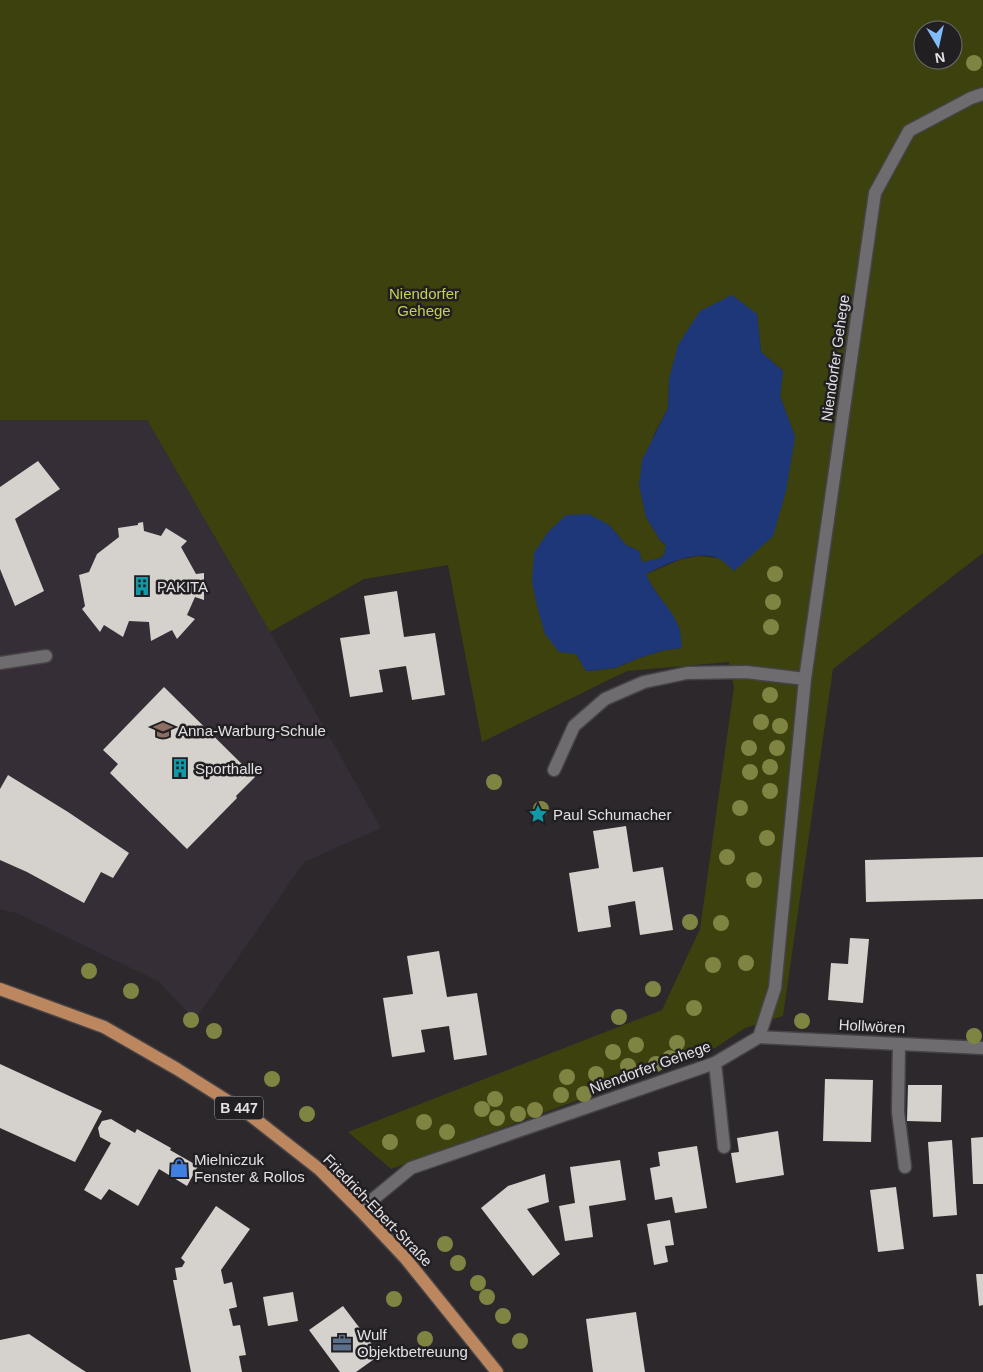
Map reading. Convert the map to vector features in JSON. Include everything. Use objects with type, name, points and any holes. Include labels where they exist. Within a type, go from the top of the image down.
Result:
[{"type":"main road","name":"Friedrich-Ebert-Straße","points":[[0,989],[104,1027],[177,1069],[250,1115],[319,1169],[360,1210],[406,1259],[497,1372]]},
{"type":"street","name":"Niendorfer Gehege","points":[[360,1210],[411,1168],[715,1063],[759,1037],[775,988],[805,679],[875,193],[909,131],[971,98],[983,94]]},
{"type":"street","points":[[0,663],[46,656]]},
{"type":"street","points":[[554,770],[574,726],[605,699],[644,682],[688,673],[746,672],[805,679]]},
{"type":"street","name":"Hollwören","points":[[759,1037],[983,1048]]},
{"type":"street","points":[[900,1044],[898,1112],[905,1167]]},
{"type":"street","points":[[715,1063],[724,1147]]},
{"type":"shaded area","name":"Anna-Warburg-Schule","points":[[0,420],[147,420],[381,828],[304,862],[195,1020],[158,981],[19,914],[0,909]]},
{"type":"green space","name":"Niendorfer Gehege","points":[[0,0],[983,0],[983,553],[833,669],[783,1016],[745,1028],[709,1052],[391,1169],[348,1132],[662,1010],[700,929],[734,687],[729,662],[627,671],[482,742],[448,565],[364,579],[270,632],[147,420],[0,420]],"holes":[[[757,314],[761,352],[783,371],[780,396],[795,437],[716,558],[699,556],[682,559],[646,574],[659,596],[682,648],[665,650],[615,668],[587,671],[576,654],[609,525],[626,545],[639,551],[642,562],[658,559],[664,555],[666,546],[660,540],[646,517],[639,485],[654,434],[668,408],[669,379]]]},
{"type":"water","points":[[732,295],[757,314],[761,352],[783,371],[780,396],[795,437],[786,491],[773,536],[734,571],[718,558],[697,556],[688,557],[662,566],[646,574],[678,625],[682,648],[665,650],[615,668],[586,671],[576,654],[559,652],[545,634],[532,583],[534,553],[548,532],[566,515],[589,514],[609,525],[626,545],[639,551],[642,562],[658,559],[664,555],[666,545],[660,540],[646,517],[639,485],[642,460],[668,408],[669,379],[678,345],[700,311]]},
{"type":"building","points":[[38,461],[60,489],[15,519],[44,591],[15,606],[0,569],[0,487]]},
{"type":"building","name":"PAKITA","points":[[143,522],[144,531],[161,536],[166,528],[187,541],[181,547],[196,574],[204,573],[204,600],[195,597],[187,615],[195,619],[177,639],[172,630],[151,641],[149,622],[129,621],[123,637],[104,625],[100,632],[82,609],[85,606],[79,575],[89,572],[97,554],[119,537],[118,528],[138,525],[138,523]]},
{"type":"building","points":[[397,591],[404,637],[435,633],[445,695],[412,700],[406,666],[379,670],[383,692],[350,697],[340,638],[370,634],[364,596]]},
{"type":"building","name":"Sporthalle","points":[[164,687],[255,777],[187,849],[110,773],[118,764],[103,750]]},
{"type":"building","points":[[8,775],[129,853],[113,878],[101,872],[84,903],[27,872],[0,860],[0,789]]},
{"type":"building","points":[[626,826],[633,872],[663,867],[673,930],[640,935],[635,901],[608,906],[611,927],[578,932],[569,873],[599,868],[593,831]]},
{"type":"building","points":[[983,857],[983,899],[866,902],[865,860]]},
{"type":"building","points":[[850,938],[869,939],[863,1003],[828,1000],[831,963],[848,964]]},
{"type":"building","points":[[439,951],[447,997],[477,993],[487,1055],[454,1060],[449,1026],[421,1030],[425,1052],[392,1057],[383,998],[413,994],[407,956]]},
{"type":"building","points":[[0,1064],[102,1111],[75,1162],[0,1128]]},
{"type":"building","points":[[825,1079],[873,1080],[871,1142],[823,1141]]},
{"type":"building","points":[[908,1085],[942,1085],[941,1122],[907,1121]]},
{"type":"building","points":[[111,1119],[135,1133],[137,1129],[198,1166],[187,1186],[159,1169],[138,1206],[109,1189],[101,1200],[84,1190],[111,1143],[100,1137],[98,1128],[102,1121]]},
{"type":"building","points":[[778,1131],[784,1175],[736,1183],[731,1153],[739,1152],[737,1138]]},
{"type":"building","points":[[983,1137],[983,1184],[973,1184],[971,1138]]},
{"type":"building","points":[[952,1140],[957,1215],[933,1217],[928,1142]]},
{"type":"building","points":[[697,1146],[707,1208],[675,1213],[672,1197],[655,1200],[650,1168],[660,1166],[658,1152]]},
{"type":"building","points":[[620,1160],[626,1200],[589,1206],[593,1237],[565,1241],[559,1206],[575,1203],[570,1167]]},
{"type":"building","points":[[545,1174],[549,1202],[527,1209],[560,1254],[533,1276],[481,1208],[508,1186]]},
{"type":"building","points":[[896,1187],[904,1249],[878,1252],[870,1190]]},
{"type":"building","points":[[216,1206],[250,1229],[221,1270],[224,1284],[232,1282],[237,1307],[229,1309],[233,1326],[240,1325],[246,1355],[239,1356],[242,1372],[191,1372],[173,1280],[177,1280],[175,1268],[182,1267],[185,1262],[181,1258]]},
{"type":"building","points":[[670,1220],[674,1245],[665,1246],[668,1262],[654,1265],[647,1224]]},
{"type":"building","points":[[976,1274],[983,1274],[983,1305],[979,1306]]},
{"type":"building","points":[[293,1292],[298,1321],[268,1326],[263,1297]]},
{"type":"building","points":[[343,1306],[380,1355],[356,1372],[340,1372],[309,1330]]},
{"type":"building","points":[[636,1312],[645,1372],[593,1372],[586,1319]]},
{"type":"building","points":[[29,1334],[86,1372],[0,1372],[0,1340]]},
{"type":"place","name":"PAKITA","points":[[142,586]]},
{"type":"place","name":"Anna-Warburg-Schule","points":[[163,730]]},
{"type":"place","name":"Sporthalle","points":[[180,768]]},
{"type":"place","name":"Paul Schumacher","points":[[538,814]]},
{"type":"place","name":"Mielniczuk Fenster & Rollos","points":[[179,1168]]},
{"type":"place","name":"Wulf Objektbetreuung","points":[[342,1343]]}]
